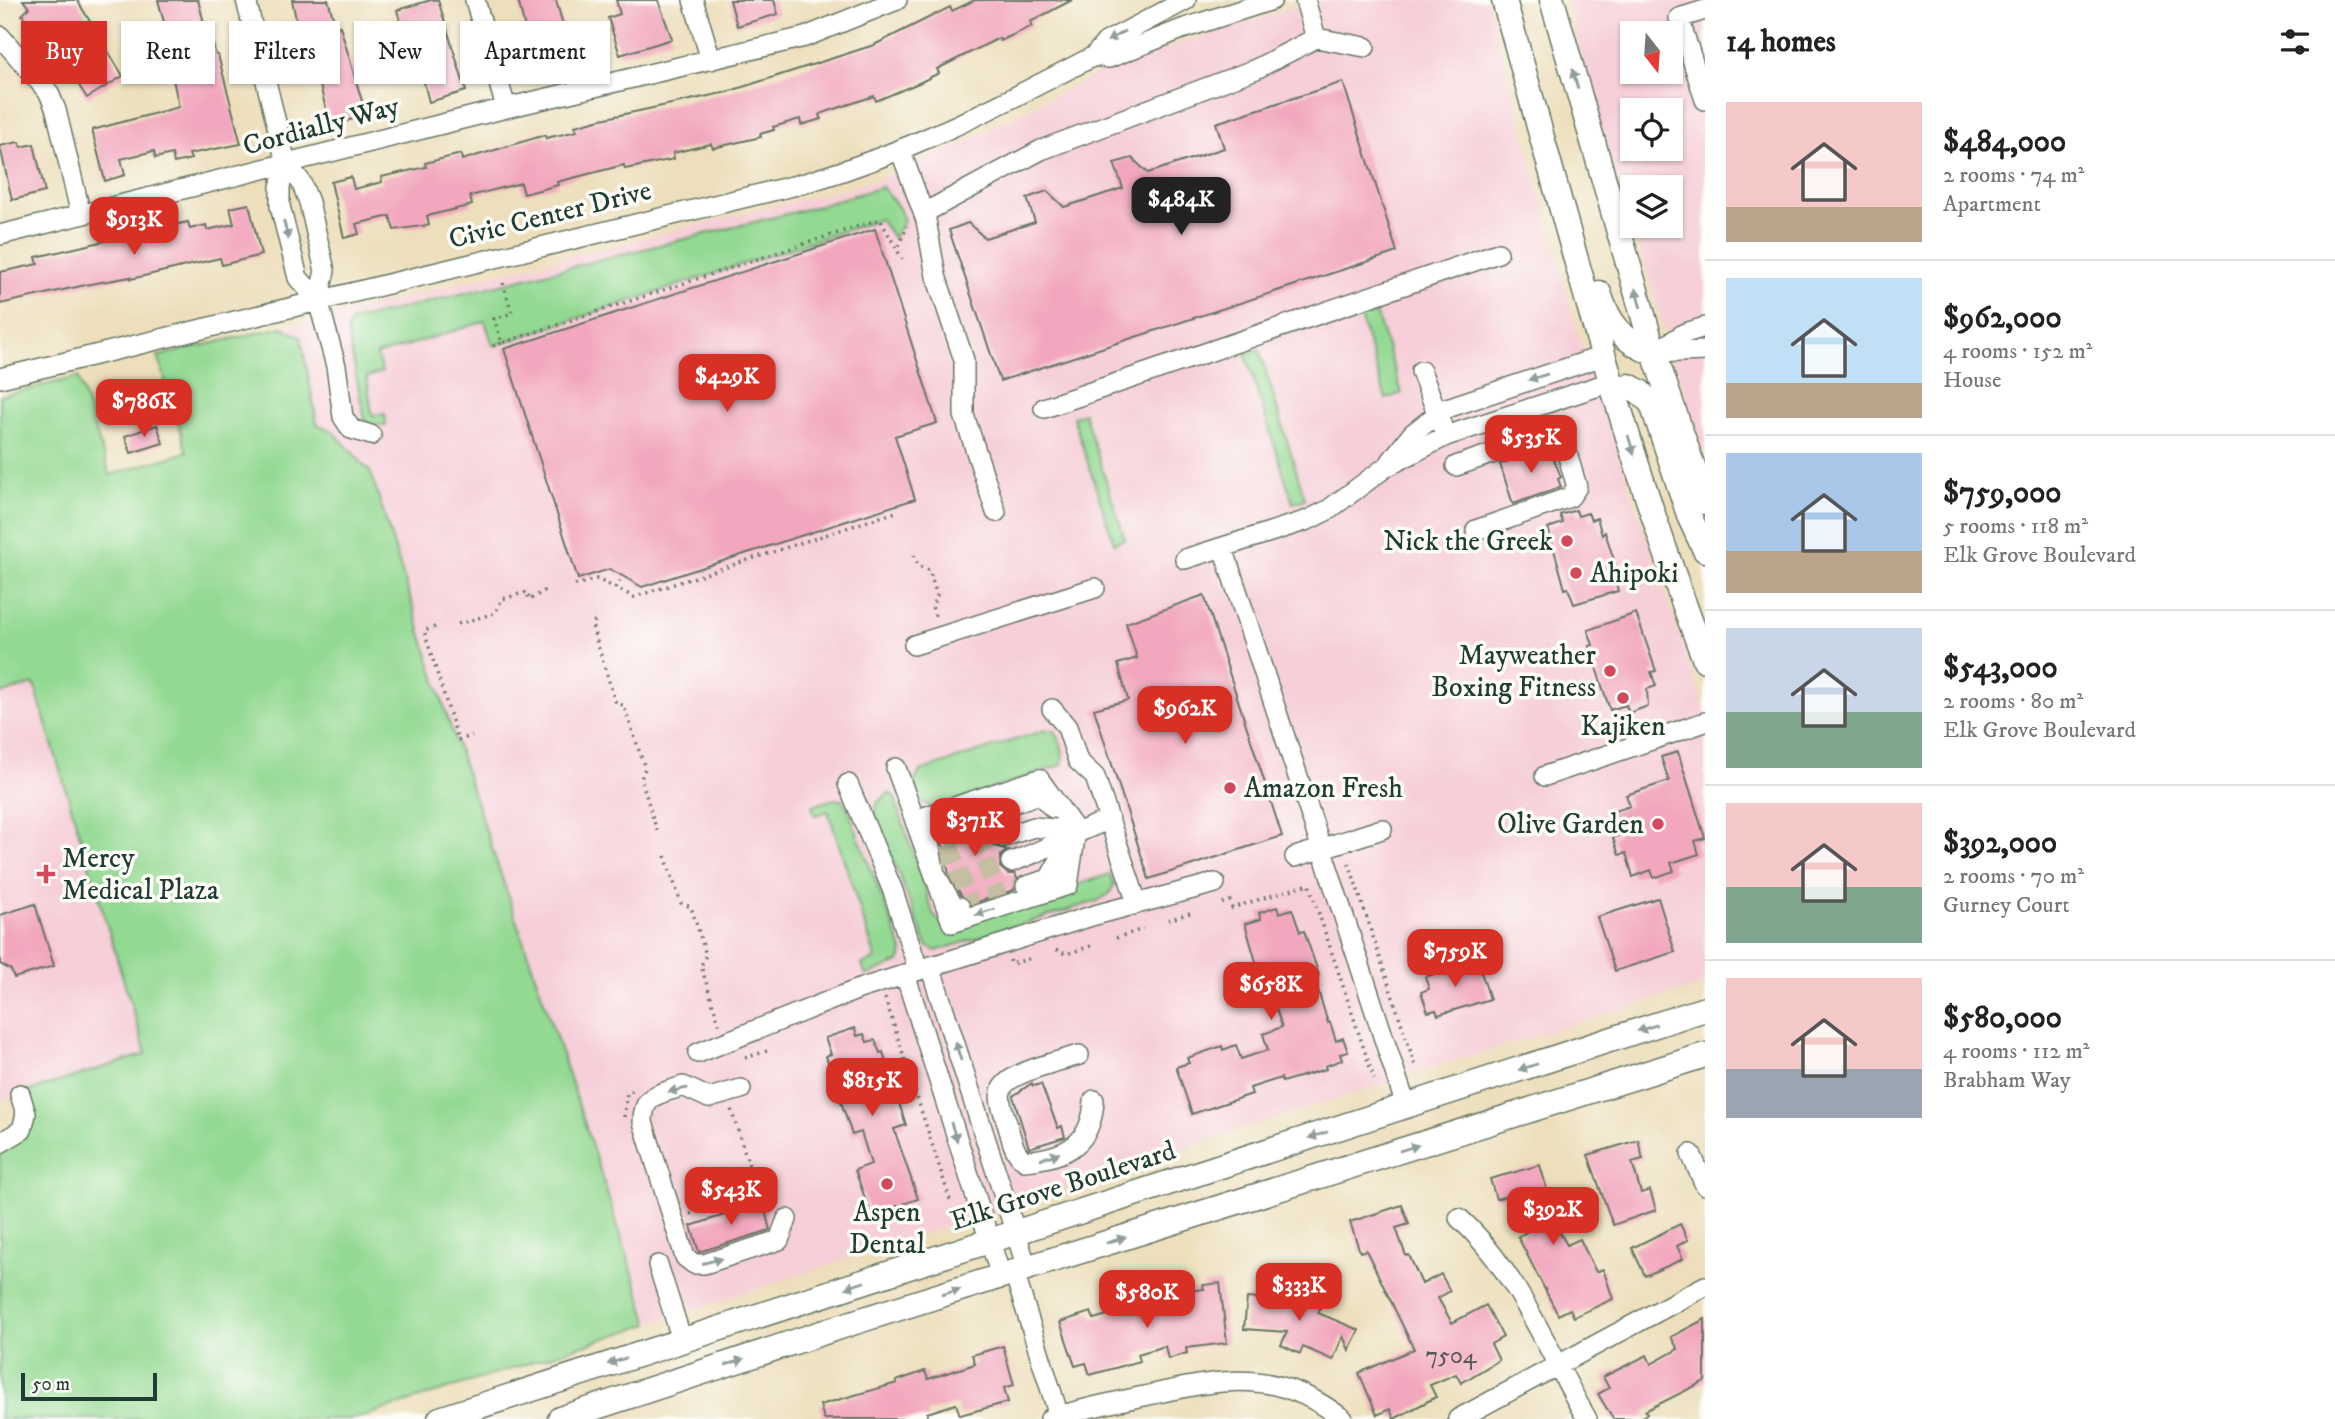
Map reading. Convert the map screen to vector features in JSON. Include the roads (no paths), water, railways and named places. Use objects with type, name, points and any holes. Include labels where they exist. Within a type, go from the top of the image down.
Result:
[{"type":"main road","points":[[1504,0],[1603,356],[1662,550],[1705,660]]},
{"type":"main road","points":[[1552,0],[1654,353],[1705,502]]},
{"type":"main road","points":[[1548,158],[1575,209],[1609,318],[1621,335],[1636,347],[1654,353]]},
{"type":"main road","points":[[1613,388],[1629,386],[1652,404],[1690,519],[1705,550]]},
{"type":"main road","name":"Elk Grove Boulevard","points":[[440,1419],[1705,1009]]},
{"type":"main road","points":[[560,1419],[1014,1272],[1705,1055]]},
{"type":"street","points":[[246,0],[286,163],[280,206],[298,278],[318,300],[336,366],[343,417],[351,429],[371,435]]},
{"type":"street","points":[[475,0],[506,108]]},
{"type":"street","points":[[693,0],[711,60]]},
{"type":"street","name":"Cordially Way","points":[[0,234],[506,108],[805,37],[897,0]]},
{"type":"street","name":"Civic Center Drive","points":[[0,378],[805,183],[901,152],[959,126],[1094,56],[1106,42],[1186,0]]},
{"type":"street","name":"Civic Center Drive","points":[[1094,56],[1109,58],[1182,29],[1272,0]]},
{"type":"street","points":[[1305,0],[1316,38]]},
{"type":"street","points":[[1705,10],[1679,18],[1705,100]]},
{"type":"street","points":[[0,36],[48,93],[56,110],[81,215]]},
{"type":"street","points":[[923,213],[1041,150],[1256,69],[1316,38],[1365,47]]},
{"type":"street","points":[[901,152],[923,213],[936,276],[964,360],[964,415],[996,512]]},
{"type":"street","points":[[286,163],[301,182],[309,202],[325,271],[318,300]]},
{"type":"street","points":[[1044,408],[1498,253]]},
{"type":"street","points":[[1654,353],[1685,333],[1705,327]]},
{"type":"street","points":[[1654,353],[1705,351]]},
{"type":"street","points":[[1386,467],[1412,435],[1438,414],[1475,397],[1603,356]]},
{"type":"street","points":[[1421,371],[1446,436]]},
{"type":"street","points":[[1185,559],[1308,520],[1328,510],[1386,467],[1446,436],[1613,388]]},
{"type":"street","points":[[1456,466],[1552,433],[1564,443],[1577,486],[1575,493],[1476,530]]},
{"type":"street","points":[[1223,548],[1406,1106]]},
{"type":"street","points":[[914,645],[1095,588]]},
{"type":"street","points":[[1052,709],[1067,727],[1078,761],[1095,777],[1137,903]]},
{"type":"street","points":[[1545,776],[1705,722]]},
{"type":"street","points":[[896,768],[943,871]]},
{"type":"street","points":[[935,830],[932,831],[943,871],[952,923],[1068,885],[1076,831],[1039,779],[924,817],[943,871],[955,909],[960,907]]},
{"type":"street","points":[[848,784],[892,891],[918,970],[1016,1232],[1014,1272],[1054,1418],[1212,1381],[1232,1379],[1292,1389],[1311,1397],[1343,1419]]},
{"type":"street","points":[[994,810],[1039,794],[1076,831]]},
{"type":"street","points":[[1012,862],[1043,852],[1076,831],[1109,820]]},
{"type":"street","points":[[1003,837],[1034,827],[1076,831]]},
{"type":"street","points":[[1295,857],[1382,830]]},
{"type":"street","points":[[1020,888],[1049,879],[1076,831]]},
{"type":"street","points":[[698,1053],[747,1036],[823,1001],[1137,903],[1216,883]]},
{"type":"street","points":[[918,970],[990,1241],[1014,1272]]},
{"type":"street","points":[[1079,1055],[1016,1076],[1004,1083],[1000,1093],[1018,1156],[1025,1161],[1035,1160],[1084,1139],[1093,1121],[1094,1100]]},
{"type":"street","points":[[733,1091],[709,1098],[683,1086],[648,1098],[643,1107],[643,1122],[685,1257],[694,1264],[705,1264],[779,1241],[787,1219]]},
{"type":"street","points":[[0,1143],[22,1130],[26,1114],[20,1094]]},
{"type":"street","points":[[1691,1154],[1705,1185]]},
{"type":"street","points":[[1459,1218],[1491,1250],[1587,1419]]},
{"type":"street","points":[[658,1265],[682,1340]]},
{"type":"street","points":[[1458,1419],[1705,1286]]},
{"type":"tunnel","points":[[935,830],[994,810]]},
{"type":"tunnel","points":[[943,857],[1003,837]]},
{"type":"tunnel","points":[[952,882],[1011,862]]},
{"type":"tunnel","points":[[960,907],[1020,888]]},
{"type":"place","name":"Nick the Greek","points":[[1567,541]]},
{"type":"place","name":"Ahipoki","points":[[1576,573]]},
{"type":"place","name":"Mayweather Boxing Fitness","points":[[1610,671]]},
{"type":"place","name":"Kajiken","points":[[1623,698]]},
{"type":"place","name":"Amazon Fresh","points":[[1230,788]]},
{"type":"place","name":"Olive Garden","points":[[1658,824]]},
{"type":"place","name":"Mercy Medical Plaza","points":[[46,874]]},
{"type":"place","name":"Aspen Dental","points":[[887,1184]]}]
